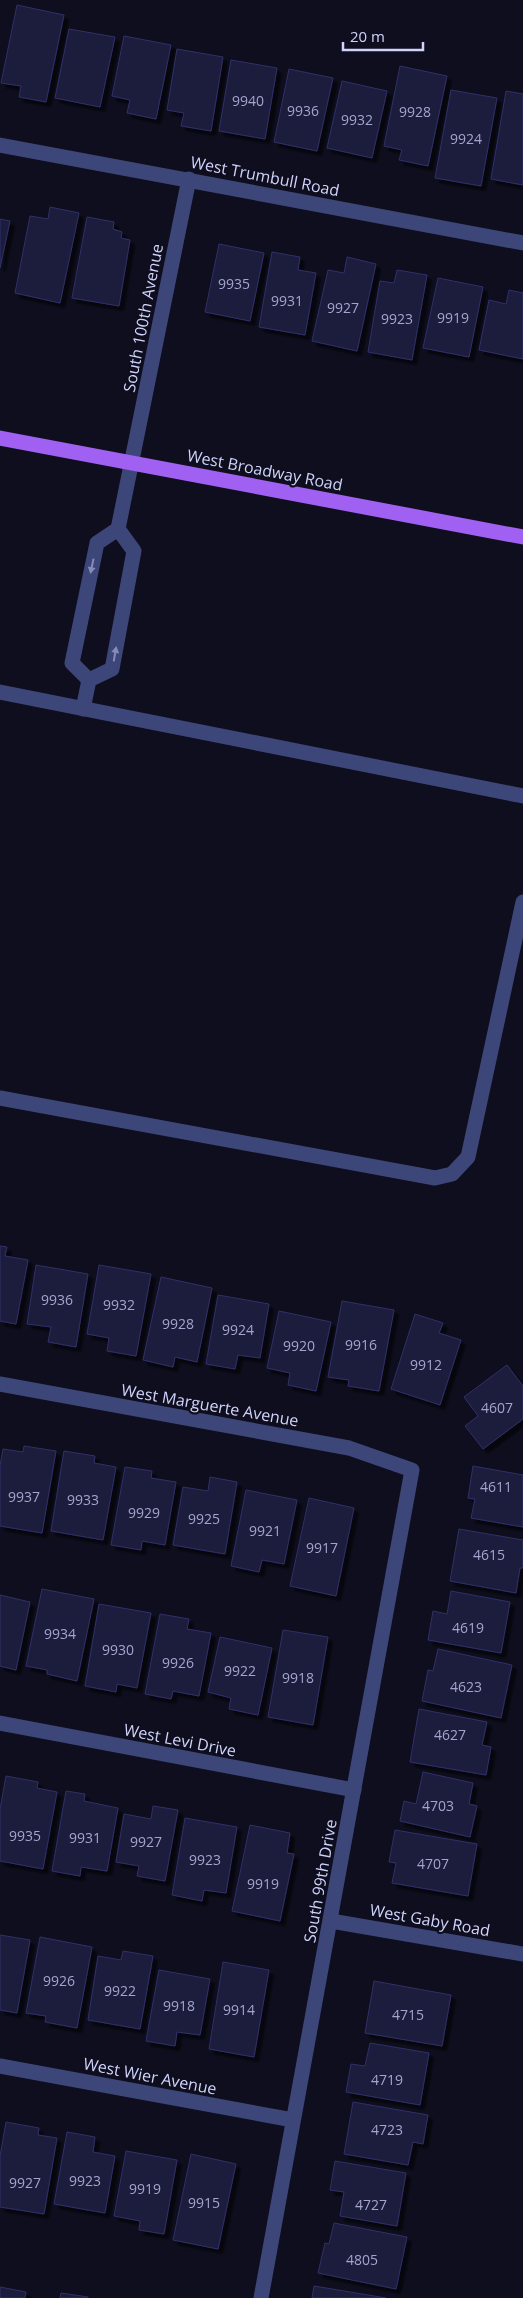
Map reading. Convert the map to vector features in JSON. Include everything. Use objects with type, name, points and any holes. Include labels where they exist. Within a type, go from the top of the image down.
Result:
[{"type":"main road","name":"West Broadway Road","points":[[0,438],[523,536]]},
{"type":"street","name":"West Trumbull Road","points":[[0,145],[523,243]]},
{"type":"street","name":"South 100th Avenue","points":[[118,529],[189,179]]},
{"type":"street","points":[[118,529],[134,551],[114,659],[112,669],[89,680],[72,663],[97,543],[118,529]]},
{"type":"street","points":[[83,709],[89,680]]},
{"type":"street","points":[[0,692],[523,796]]},
{"type":"street","points":[[0,1098],[435,1178],[452,1174],[468,1157],[523,902]]},
{"type":"street","name":"West Marguerte Avenue","points":[[0,1384],[349,1448],[412,1470]]},
{"type":"street","name":"South 99th Drive","points":[[261,2298],[412,1470]]},
{"type":"street","name":"West Levi Drive","points":[[0,1724],[354,1790]]},
{"type":"street","name":"West Gaby Road","points":[[331,1921],[523,1954]]},
{"type":"street","name":"West Wier Avenue","points":[[0,2066],[294,2120]]},
{"type":"building","points":[[17,5],[64,15],[46,102],[19,97],[21,86],[1,83]]},
{"type":"building","points":[[69,29],[115,37],[100,107],[55,98]]},
{"type":"building","points":[[124,36],[171,45],[156,119],[127,113],[130,100],[112,96]]},
{"type":"building","points":[[177,49],[223,57],[211,131],[181,126],[184,113],[167,110]]},
{"type":"building","points":[[231,60],[277,68],[265,139],[219,131]]},
{"type":"building","points":[[400,66],[447,76],[428,166],[399,160],[402,150],[384,146]]},
{"type":"building","points":[[289,69],[333,78],[317,151],[274,142]]},
{"type":"building","points":[[342,81],[387,91],[372,158],[327,148]]},
{"type":"building","points":[[451,90],[497,98],[481,186],[435,178]]},
{"type":"building","points":[[506,91],[523,94],[523,185],[491,179]]},
{"type":"building","points":[[50,207],[79,213],[60,303],[15,293],[30,216],[48,219]]},
{"type":"building","points":[[87,217],[114,222],[113,229],[122,232],[121,238],[130,240],[119,306],[72,298]]},
{"type":"building","points":[[0,219],[10,221],[0,268]]},
{"type":"building","points":[[219,244],[264,253],[250,321],[205,312]]},
{"type":"building","points":[[272,252],[300,257],[298,270],[316,273],[305,335],[259,327]]},
{"type":"building","points":[[347,257],[376,264],[357,351],[312,341],[328,270],[344,273]]},
{"type":"building","points":[[397,270],[427,275],[412,360],[368,352],[380,281],[394,283]]},
{"type":"building","points":[[438,278],[483,287],[469,357],[423,348]]},
{"type":"building","points":[[509,290],[523,293],[523,359],[479,350],[489,300],[506,304]]},
{"type":"building","points":[[0,1246],[7,1247],[5,1256],[28,1260],[16,1324],[0,1321]]},
{"type":"building","points":[[36,1265],[88,1274],[76,1347],[48,1342],[51,1327],[27,1324]]},
{"type":"building","points":[[99,1265],[151,1274],[136,1356],[107,1351],[109,1338],[87,1334]]},
{"type":"building","points":[[161,1277],[212,1288],[197,1362],[175,1357],[173,1367],[143,1360]]},
{"type":"building","points":[[218,1295],[269,1304],[260,1358],[238,1355],[235,1369],[206,1364]]},
{"type":"building","points":[[342,1301],[394,1310],[379,1391],[348,1386],[349,1380],[328,1377]]},
{"type":"building","points":[[279,1311],[331,1322],[316,1391],[288,1385],[290,1373],[267,1368]]},
{"type":"building","points":[[415,1314],[443,1323],[439,1333],[461,1340],[440,1405],[391,1389]]},
{"type":"building","points":[[507,1365],[523,1386],[523,1419],[483,1449],[465,1426],[478,1416],[464,1397]]},
{"type":"building","points":[[24,1446],[56,1451],[42,1533],[0,1526],[0,1466],[3,1449],[23,1452]]},
{"type":"building","points":[[64,1451],[95,1456],[94,1463],[116,1467],[103,1540],[51,1531]]},
{"type":"building","points":[[473,1466],[523,1475],[523,1527],[471,1518],[475,1499],[468,1498]]},
{"type":"building","points":[[125,1467],[152,1471],[151,1478],[176,1482],[165,1545],[142,1541],[141,1550],[111,1545]]},
{"type":"building","points":[[210,1477],[237,1482],[225,1554],[173,1545],[183,1487],[208,1491]]},
{"type":"building","points":[[246,1490],[297,1500],[284,1564],[262,1560],[259,1572],[231,1566]]},
{"type":"building","points":[[309,1498],[354,1508],[336,1596],[290,1586]]},
{"type":"building","points":[[459,1529],[523,1540],[523,1568],[520,1568],[516,1593],[450,1581]]},
{"type":"building","points":[[42,1589],[94,1599],[77,1681],[47,1674],[47,1670],[26,1666]]},
{"type":"building","points":[[451,1591],[510,1602],[501,1653],[428,1640],[433,1611],[447,1614]]},
{"type":"building","points":[[0,1595],[30,1602],[16,1670],[0,1666]]},
{"type":"building","points":[[99,1604],[151,1613],[137,1688],[117,1684],[116,1692],[85,1686]]},
{"type":"building","points":[[160,1614],[189,1619],[187,1629],[211,1633],[199,1696],[173,1691],[171,1699],[145,1694]]},
{"type":"building","points":[[283,1630],[328,1637],[313,1725],[268,1717]]},
{"type":"building","points":[[220,1637],[272,1648],[258,1715],[229,1709],[231,1698],[208,1692]]},
{"type":"building","points":[[438,1649],[512,1665],[501,1718],[422,1701],[428,1670],[433,1671]]},
{"type":"building","points":[[419,1709],[487,1722],[482,1745],[491,1747],[486,1775],[410,1762]]},
{"type":"building","points":[[423,1772],[473,1783],[469,1804],[477,1806],[470,1837],[400,1821],[404,1801],[416,1804]]},
{"type":"building","points":[[6,1776],[38,1782],[37,1788],[57,1792],[43,1869],[0,1861],[0,1809]]},
{"type":"building","points":[[66,1791],[85,1794],[84,1801],[118,1808],[107,1871],[81,1867],[80,1876],[52,1871]]},
{"type":"building","points":[[153,1806],[178,1810],[165,1881],[137,1876],[139,1866],[116,1862],[124,1814],[151,1819]]},
{"type":"building","points":[[185,1818],[237,1827],[226,1893],[204,1890],[202,1901],[172,1895]]},
{"type":"building","points":[[250,1825],[290,1833],[287,1853],[294,1854],[280,1921],[232,1911]]},
{"type":"building","points":[[395,1830],[477,1844],[468,1896],[392,1883],[396,1863],[389,1862]]},
{"type":"building","points":[[0,1935],[30,1940],[17,2013],[0,2010]]},
{"type":"building","points":[[40,1937],[92,1947],[77,2028],[45,2022],[46,2016],[26,2013]]},
{"type":"building","points":[[123,1951],[153,1956],[140,2029],[88,2020],[98,1956],[121,1960]]},
{"type":"building","points":[[223,1962],[269,1970],[254,2057],[209,2049]]},
{"type":"building","points":[[159,1970],[210,1979],[200,2035],[177,2032],[175,2046],[146,2041]]},
{"type":"building","points":[[374,1981],[451,1995],[442,2046],[365,2033]]},
{"type":"building","points":[[370,2043],[429,2053],[420,2105],[346,2092],[351,2064],[365,2066]]},
{"type":"building","points":[[353,2102],[428,2115],[423,2144],[413,2142],[408,2165],[344,2154]]},
{"type":"building","points":[[6,2122],[39,2128],[38,2135],[57,2138],[44,2214],[0,2207],[0,2156]]},
{"type":"building","points":[[67,2132],[95,2137],[93,2152],[115,2156],[105,2213],[54,2204]]},
{"type":"building","points":[[126,2151],[177,2160],[164,2234],[139,2230],[140,2221],[114,2216]]},
{"type":"building","points":[[191,2154],[236,2164],[218,2249],[173,2240]]},
{"type":"building","points":[[335,2161],[406,2173],[397,2226],[340,2216],[344,2192],[330,2190]]},
{"type":"building","points":[[334,2223],[407,2237],[396,2289],[318,2273],[325,2243],[329,2244]]},
{"type":"building","points":[[314,2286],[386,2298],[312,2298]]},
{"type":"building","points":[[0,2287],[26,2292],[25,2298],[0,2298]]},
{"type":"building","points":[[61,2293],[88,2297],[88,2298],[60,2298]]}]
